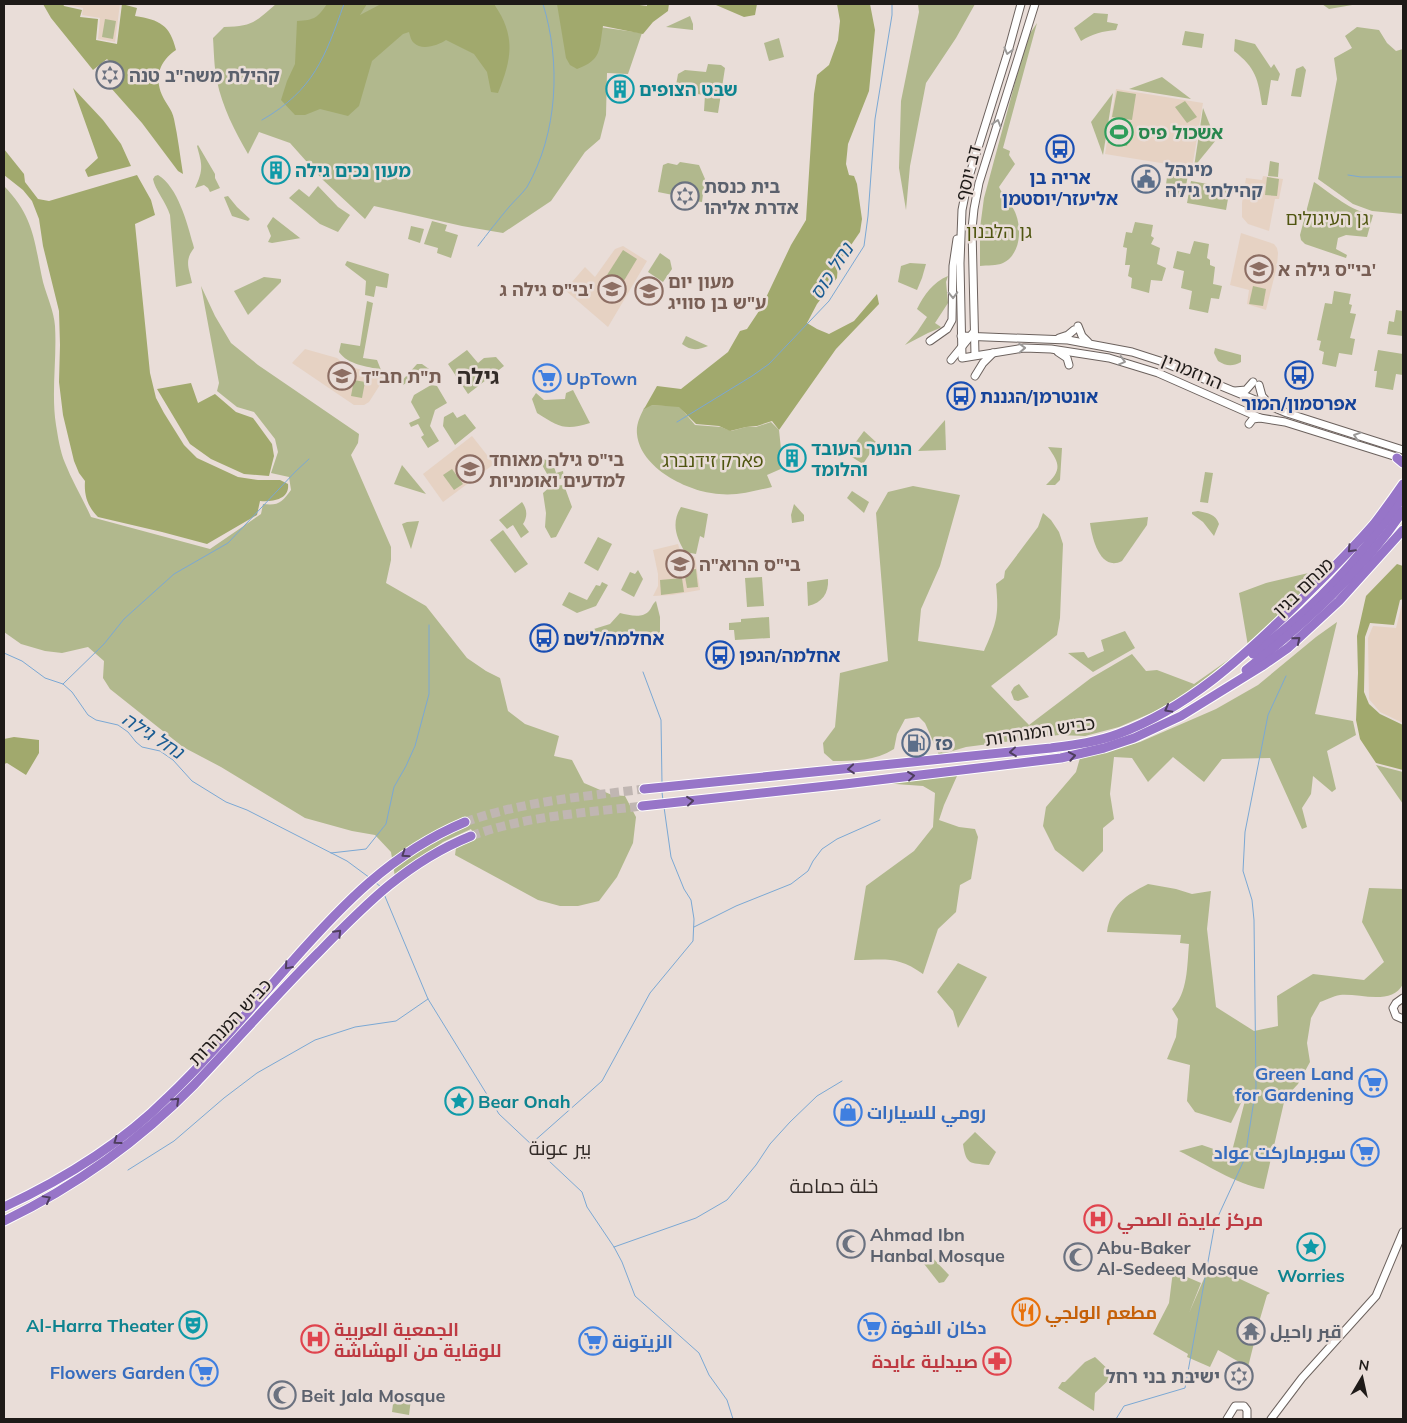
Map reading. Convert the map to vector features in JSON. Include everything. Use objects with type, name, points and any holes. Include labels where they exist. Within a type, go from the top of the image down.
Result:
[{"type":"highway","name":"כביש המנהרות","points":[[644,789],[951,759],[1077,744],[1117,734],[1164,712],[1209,684],[1252,647],[1336,565],[1375,523],[1403,484]]},
{"type":"highway","name":"מנחם בגין","points":[[1209,684],[1257,650],[1326,590],[1361,551],[1403,497]]},
{"type":"highway","name":"מנחם בגין","points":[[1213,696],[1281,642],[1322,605],[1361,564],[1403,511]]},
{"type":"highway","name":"כביש המנהרות","points":[[642,806],[868,782],[1081,754],[1134,738],[1160,728],[1213,696],[1262,666],[1301,637],[1354,586],[1403,530]]},
{"type":"highway","name":"כביש המנהרות","points":[[4,1206],[43,1188],[82,1165],[142,1122],[183,1083],[326,924],[370,880],[408,852],[465,822]]},
{"type":"highway","name":"כביש המנהרות","points":[[4,1221],[52,1196],[81,1178],[146,1129],[192,1086],[348,922],[385,887],[418,863],[446,847],[471,836]]},
{"type":"main road","name":"דב יוסף","points":[[962,358],[960,230],[962,210],[968,180],[1021,4]]},
{"type":"main road","name":"דב יוסף","points":[[975,355],[972,229],[975,202],[1012,72],[1034,4]]},
{"type":"main road","points":[[930,341],[947,329],[952,320],[953,266],[955,247],[960,230]]},
{"type":"main road","points":[[1057,339],[1068,335],[1076,328],[1091,344]]},
{"type":"main road","name":"הרוזמרין","points":[[961,336],[1057,339],[1091,344],[1144,356],[1272,407],[1356,436],[1402,458]]},
{"type":"main road","points":[[951,360],[975,336]]},
{"type":"main road","points":[[962,358],[975,336]]},
{"type":"main road","name":"הרוזמרין","points":[[962,358],[1017,348],[1051,349],[1109,358],[1144,368],[1260,418],[1285,422],[1402,458]]},
{"type":"main road","points":[[1051,349],[1064,356],[1069,364]]},
{"type":"main road","points":[[975,376],[983,363],[993,353]]},
{"type":"main road","points":[[1231,390],[1244,391],[1256,383],[1262,396],[1272,407]]},
{"type":"main road","points":[[1249,424],[1253,419],[1260,418]]},
{"type":"main road","points":[[1402,999],[1396,1003],[1394,1011],[1396,1016],[1403,1019]]},
{"type":"main road","points":[[1271,1419],[1302,1378],[1376,1296],[1403,1232]]},
{"type":"main road","points":[[1227,1419],[1235,1406],[1240,1405],[1244,1406],[1247,1410],[1247,1419]]},
{"type":"shaded area","points":[[67,4],[120,4],[115,42],[98,39],[100,18],[82,15],[83,8]]},
{"type":"shaded area","points":[[1116,89],[1203,103],[1192,168],[1105,154]]},
{"type":"shaded area","points":[[1263,176],[1283,179],[1279,199],[1275,199],[1269,231],[1248,224],[1242,217],[1246,178],[1262,180]]},
{"type":"shaded area","points":[[1241,233],[1274,244],[1277,248],[1277,266],[1266,310],[1247,304],[1249,290],[1230,285]]},
{"type":"shaded area","points":[[623,246],[647,261],[608,327],[565,290],[585,267],[595,277],[615,249]]},
{"type":"shaded area","points":[[305,349],[337,358],[345,365],[385,377],[369,402],[364,405],[354,405],[292,363]]},
{"type":"shaded area","points":[[472,436],[494,464],[443,502],[423,474]]},
{"type":"shaded area","points":[[678,544],[681,553],[695,557],[700,590],[653,596],[658,586],[658,574],[653,550]]},
{"type":"shaded area","points":[[1403,600],[1403,723],[1380,712],[1369,699],[1368,638],[1373,626],[1396,628]]},
{"type":"green space","points":[[43,4],[63,4],[64,6],[82,10],[80,17],[98,19],[96,40],[117,44],[122,4],[137,8],[135,16],[151,19],[167,29],[176,50],[162,64],[159,81],[162,95],[173,115],[183,174],[178,171],[142,123],[111,88],[124,77],[107,59],[93,70],[51,18]]},
{"type":"green space","points":[[276,4],[565,4],[571,23],[642,33],[628,74],[607,73],[606,115],[600,139],[585,152],[551,201],[503,233],[462,226],[374,206],[365,219],[323,180],[290,143],[259,132],[248,154],[229,119],[222,100],[215,70],[213,38],[224,27],[242,26],[253,22]]},
{"type":"green space","points":[[327,4],[367,4],[360,15],[381,4],[494,4],[506,26],[510,47],[509,58],[498,93],[491,92],[487,72],[474,54],[446,40],[439,44],[421,47],[412,41],[409,32],[403,34],[372,61],[359,106],[348,116],[320,109],[305,115],[295,115],[281,100],[295,64],[297,21],[315,17]]},
{"type":"green space","points":[[557,4],[632,4],[647,6],[647,4],[669,4],[668,11],[653,22],[643,34],[603,26],[600,48],[595,58],[585,66],[577,69],[570,65],[566,58]]},
{"type":"green space","points":[[706,4],[757,4],[755,15],[744,17],[716,5]]},
{"type":"green space","points":[[837,4],[870,4],[875,30],[869,91],[848,144],[846,164],[849,175],[854,176],[857,184],[862,219],[860,232],[838,264],[837,278],[817,304],[807,323],[829,334],[854,321],[877,294],[879,304],[836,349],[779,430],[772,421],[730,431],[719,426],[696,424],[679,407],[652,405],[644,409],[657,386],[681,389],[728,352],[740,331],[747,329],[761,308],[791,245],[806,220],[814,94],[817,75],[829,65],[838,40],[840,21]]},
{"type":"green space","points":[[918,4],[975,4],[956,38],[926,83],[910,166],[906,210],[899,168],[901,101],[919,12]]},
{"type":"green space","points":[[1322,4],[1358,4],[1329,9]]},
{"type":"green space","points":[[1094,13],[1108,14],[1107,22],[1118,24],[1116,30],[1098,33],[1081,41],[1074,28]]},
{"type":"green space","points":[[690,16],[693,30],[666,27]]},
{"type":"green space","points":[[105,19],[116,21],[113,39],[102,37]]},
{"type":"green space","name":"גן הלבנון","points":[[1037,23],[1003,148],[1010,151],[1009,155],[1015,164],[999,187],[1017,216],[1019,239],[1014,253],[1009,259],[995,265],[980,266],[980,228],[984,198],[1027,38]]},
{"type":"green space","points":[[1357,27],[1379,30],[1387,43],[1396,51],[1403,49],[1403,214],[1372,211],[1353,204],[1318,179],[1337,79],[1334,58],[1352,48],[1345,36]]},
{"type":"green space","points":[[1185,31],[1204,34],[1202,48],[1182,45]]},
{"type":"green space","points":[[779,38],[784,57],[769,61],[764,43]]},
{"type":"green space","points":[[1235,39],[1255,44],[1271,68],[1274,64],[1280,74],[1278,81],[1271,80],[1267,105],[1262,105],[1255,75],[1247,63],[1234,51]]},
{"type":"green space","points":[[708,64],[721,65],[725,68],[718,113],[704,111],[705,95],[675,91],[678,74],[685,70],[706,72]]},
{"type":"green space","points":[[1303,66],[1306,70],[1301,97],[1291,96],[1296,69]]},
{"type":"green space","points":[[1162,77],[1191,99],[1129,89]]},
{"type":"green space","points":[[73,88],[103,120],[121,144],[131,166],[88,177],[85,170],[98,158]]},
{"type":"green space","points":[[1117,91],[1136,94],[1132,120],[1112,117]]},
{"type":"green space","points":[[1113,93],[1103,155],[1091,122]]},
{"type":"green space","points":[[1185,101],[1197,117],[1187,123],[1175,107]]},
{"type":"green space","points":[[1203,108],[1216,140],[1194,167]]},
{"type":"green space","name":"אשכול פיס","points":[[1111,119],[1131,122],[1127,146],[1108,143]]},
{"type":"green space","points":[[198,145],[215,174],[220,188],[210,192],[204,185],[195,188],[200,176],[201,167]]},
{"type":"green space","points":[[4,149],[24,174],[25,182],[38,199],[49,201],[137,175],[151,200],[155,215],[135,224],[150,373],[156,398],[184,445],[197,458],[238,477],[258,480],[280,480],[288,484],[288,489],[283,497],[270,501],[260,501],[257,515],[207,544],[98,517],[94,513],[87,500],[85,481],[74,461],[63,415],[59,382],[59,311],[43,246],[39,219],[32,201],[23,190],[4,175]]},
{"type":"green space","points":[[1270,161],[1279,163],[1278,177],[1268,176]]},
{"type":"green space","points":[[680,162],[699,165],[705,179],[702,202],[695,201],[696,192],[692,191],[674,192],[673,195],[658,192],[663,165],[668,163],[677,165]]},
{"type":"green space","points":[[1176,168],[1189,170],[1184,196],[1165,193],[1167,177],[1175,172]]},
{"type":"green space","points":[[158,175],[171,188],[181,206],[194,248],[188,261],[192,283],[176,287],[170,215],[153,179]]},
{"type":"green space","points":[[1267,177],[1279,179],[1277,196],[1265,195]]},
{"type":"green space","points":[[1191,181],[1230,188],[1226,210],[1187,203]]},
{"type":"green space","name":"גן העיגולים","points":[[1314,182],[1349,206],[1373,215],[1367,237],[1346,235],[1338,238],[1336,249],[1347,255],[1346,258],[1305,244],[1301,240],[1300,235]]},
{"type":"green space","points":[[4,186],[22,209],[28,220],[35,242],[43,282],[54,320],[54,401],[59,444],[68,470],[91,517],[210,549],[261,514],[263,504],[277,504],[291,490],[289,477],[271,473],[278,452],[275,439],[254,412],[237,407],[217,391],[219,383],[201,286],[215,316],[231,343],[258,365],[359,434],[358,443],[351,455],[391,547],[391,560],[386,583],[426,606],[467,658],[500,678],[508,711],[525,724],[559,736],[554,756],[572,760],[584,783],[612,795],[625,796],[636,817],[633,843],[617,877],[599,901],[578,906],[560,906],[538,900],[455,855],[456,848],[475,839],[471,829],[443,842],[395,877],[391,852],[375,835],[352,831],[305,818],[221,767],[183,747],[110,689],[103,678],[104,661],[88,647],[62,653],[45,651],[21,644],[4,632]]},
{"type":"green space","points":[[318,186],[338,207],[350,215],[338,232],[320,224],[289,198],[299,189],[309,197]]},
{"type":"green space","points":[[228,196],[250,219],[248,221],[232,216],[224,197]]},
{"type":"green space","points":[[273,217],[301,238],[268,242],[271,236],[267,226]]},
{"type":"green space","points":[[432,221],[447,225],[445,231],[458,235],[451,258],[437,253],[438,248],[424,244]]},
{"type":"green space","points":[[1135,222],[1153,225],[1151,236],[1154,238],[1151,244],[1160,248],[1157,264],[1166,268],[1162,281],[1151,280],[1149,293],[1131,288],[1132,278],[1128,276],[1130,265],[1125,265],[1127,248],[1123,247],[1126,232],[1132,233]]},
{"type":"green space","points":[[411,226],[424,229],[420,243],[408,239]]},
{"type":"green space","points":[[1194,241],[1209,244],[1207,258],[1210,260],[1210,265],[1215,267],[1213,284],[1222,286],[1219,299],[1211,298],[1208,313],[1189,309],[1192,291],[1181,288],[1184,271],[1173,268],[1177,251],[1190,254]]},
{"type":"green space","points":[[623,250],[637,259],[622,284],[607,275]]},
{"type":"green space","points":[[660,253],[670,260],[672,269],[663,282],[648,272]]},
{"type":"green space","points":[[347,261],[389,274],[387,288],[376,286],[374,297],[365,295],[366,281],[345,265]]},
{"type":"green space","points":[[910,263],[926,264],[917,290],[898,282],[901,266]]},
{"type":"green space","points":[[948,276],[946,282],[948,303],[935,323],[941,327],[905,345],[927,317],[917,309],[923,299],[933,285]]},
{"type":"green space","points":[[264,277],[281,279],[281,282],[248,315],[234,291]]},
{"type":"green space","points":[[1253,286],[1266,289],[1263,306],[1249,304]]},
{"type":"green space","points":[[1334,291],[1351,294],[1349,304],[1352,305],[1350,313],[1356,314],[1350,338],[1355,339],[1352,355],[1339,353],[1336,367],[1322,364],[1324,352],[1319,350],[1321,341],[1317,340],[1325,303],[1332,304]]},
{"type":"green space","points":[[367,301],[373,303],[363,358],[377,360],[381,370],[347,360],[339,352],[341,343],[360,346]]},
{"type":"green space","points":[[1396,310],[1403,311],[1403,336],[1387,334],[1389,321],[1394,322]]},
{"type":"green space","points":[[686,336],[708,346],[698,349],[688,348],[682,344]]},
{"type":"green space","points":[[1215,348],[1241,355],[1241,362],[1232,365],[1221,363],[1214,353]]},
{"type":"green space","points":[[467,350],[478,363],[484,358],[496,357],[504,366],[468,394],[448,364]]},
{"type":"green space","points":[[1378,350],[1403,354],[1403,375],[1396,374],[1393,390],[1375,387],[1377,371],[1374,371]]},
{"type":"green space","points":[[417,364],[422,364],[429,369],[403,385],[400,383]]},
{"type":"green space","points":[[354,380],[365,382],[362,398],[351,396]]},
{"type":"green space","points":[[191,383],[198,403],[215,394],[236,412],[253,418],[272,444],[274,456],[269,476],[244,474],[211,459],[190,444],[157,389]]},
{"type":"green space","points":[[431,385],[437,386],[447,403],[435,410],[430,426],[439,441],[428,448],[421,437],[424,435],[418,424],[411,427],[409,423],[420,418],[411,402],[414,395]]},
{"type":"green space","points":[[573,390],[590,423],[574,427],[562,426],[551,422],[537,413],[532,399],[536,393],[544,400],[565,399],[566,393]]},
{"type":"green space","name":"פארק זידנברג","points":[[650,405],[679,406],[695,425],[721,427],[731,431],[746,427],[756,427],[771,422],[779,430],[783,468],[767,475],[772,487],[739,494],[707,492],[680,483],[656,467],[640,446],[637,434],[638,424],[644,408]]},
{"type":"green space","points":[[453,412],[457,418],[465,414],[476,428],[455,445],[443,426],[444,417]]},
{"type":"green space","points":[[945,420],[946,450],[918,451]]},
{"type":"green space","points":[[864,431],[877,443],[863,464],[847,454]]},
{"type":"green space","points":[[1048,447],[1062,448],[1060,480],[1055,485],[1046,485],[1055,475],[1058,467]]},
{"type":"green space","points":[[537,456],[553,463],[556,473],[563,471],[564,478],[551,481]]},
{"type":"green space","points":[[402,465],[426,494],[394,484]]},
{"type":"green space","points":[[452,469],[463,484],[454,490],[443,475]]},
{"type":"green space","points":[[1205,472],[1213,473],[1208,503],[1200,502]]},
{"type":"green space","points":[[564,485],[572,507],[556,537],[551,538],[545,527],[546,513],[543,493],[551,486]]},
{"type":"green space","points":[[913,486],[960,495],[940,566],[921,609],[918,641],[984,651],[996,618],[996,584],[1004,578],[1005,571],[1038,527],[1043,513],[1051,520],[1059,532],[1063,544],[1060,618],[1057,635],[991,686],[1029,725],[1091,678],[1132,654],[1146,671],[1157,670],[1194,684],[1248,646],[1239,593],[1266,583],[1334,567],[1270,636],[1197,687],[1156,711],[1119,727],[1085,736],[1059,735],[966,747],[939,755],[925,723],[919,717],[905,719],[897,734],[894,749],[887,753],[865,760],[833,761],[824,753],[823,743],[835,727],[840,673],[888,661],[876,513],[888,492]]},
{"type":"green space","points":[[852,491],[869,502],[864,513],[847,498]]},
{"type":"green space","points":[[522,502],[526,513],[523,524],[529,532],[521,538],[513,525],[507,529],[499,520]]},
{"type":"green space","points":[[794,504],[804,515],[804,521],[792,523],[791,515]]},
{"type":"green space","points":[[681,507],[708,514],[704,538],[700,536],[696,554],[685,552],[677,535],[675,524]]},
{"type":"green space","points":[[1198,511],[1211,514],[1218,521],[1219,524],[1214,536],[1203,522],[1192,514],[1192,512]]},
{"type":"green space","points":[[1148,517],[1147,525],[1122,561],[1108,562],[1098,552],[1090,523]]},
{"type":"green space","points":[[419,521],[411,549],[402,524]]},
{"type":"green space","points":[[503,530],[528,564],[515,573],[490,540]]},
{"type":"green space","points":[[598,537],[612,544],[598,571],[584,563]]},
{"type":"green space","points":[[1397,564],[1403,566],[1403,599],[1400,600],[1394,625],[1370,623],[1365,637],[1364,692],[1369,704],[1380,714],[1403,725],[1403,770],[1376,763],[1360,739],[1356,720],[1357,636],[1366,596]]},
{"type":"green space","points":[[696,569],[698,587],[687,588],[684,571]]},
{"type":"green space","points":[[638,570],[643,579],[634,597],[621,590],[630,572],[635,574]]},
{"type":"green space","points":[[762,577],[764,606],[747,607],[745,578]]},
{"type":"green space","points":[[682,578],[684,592],[661,595],[660,580]]},
{"type":"green space","points":[[828,579],[824,597],[813,605],[808,606],[807,582]]},
{"type":"green space","points":[[602,582],[608,585],[596,606],[577,613],[562,605],[569,592],[587,600],[596,585],[600,586]]},
{"type":"green space","points":[[656,601],[660,617],[660,644],[580,635],[581,633],[610,624],[620,613],[635,616],[643,615],[649,611]]},
{"type":"green space","points":[[769,617],[770,638],[735,640],[734,630],[729,630],[729,623],[741,622],[741,619]]},
{"type":"green space","points":[[1337,622],[1315,714],[1353,721],[1356,735],[1327,751],[1336,789],[1332,792],[1313,776],[1311,794],[1302,808],[1307,827],[1302,829],[1270,758],[1222,759],[1204,782],[1173,757],[1148,782],[1132,758],[1114,757],[1110,794],[1114,819],[1103,828],[1103,851],[1083,872],[1055,850],[1043,826],[1046,807],[1076,772],[1080,758],[1140,742],[1216,709],[1258,685]]},
{"type":"green space","points":[[1125,631],[1135,648],[1093,672],[1068,653],[1084,652],[1088,658],[1104,651],[1101,640]]},
{"type":"green space","points":[[1019,684],[1029,697],[1018,701],[1014,700],[1011,692]]},
{"type":"green space","points":[[14,737],[39,740],[39,753],[26,775],[7,763],[4,764],[4,739]]},
{"type":"green space","points":[[1376,765],[1403,772],[1403,804]]},
{"type":"green space","points":[[957,776],[939,820],[959,827],[975,829],[978,837],[971,879],[960,885],[956,912],[938,929],[923,974],[898,961],[882,959],[854,960],[866,886],[914,851],[933,827],[935,793],[923,786],[882,783]]},
{"type":"green space","points":[[1148,884],[1192,894],[1211,891],[1207,929],[1216,1007],[1254,1031],[1278,1026],[1277,996],[1313,974],[1364,980],[1384,962],[1362,922],[1369,888],[1403,889],[1403,984],[1398,991],[1383,997],[1340,995],[1320,1002],[1311,1018],[1307,1043],[1310,1062],[1298,1084],[1285,1098],[1264,1189],[1242,1183],[1179,1151],[1202,1145],[1231,1155],[1248,1089],[1231,1123],[1195,1112],[1187,1101],[1190,1065],[1167,1059],[1176,1037],[1178,1019],[1172,1009],[1177,1003],[1184,987],[1189,944],[1180,943],[1181,935],[1107,932],[1112,914],[1120,902]]},
{"type":"green space","points":[[958,963],[987,977],[958,1028],[953,1011],[937,992]]},
{"type":"green space","points":[[975,1132],[996,1152],[989,1165],[970,1162],[966,1156],[963,1144]]},
{"type":"green space","points":[[928,1253],[949,1275],[944,1282],[939,1283],[921,1260]]},
{"type":"green space","points":[[1210,1265],[1270,1293],[1267,1295],[1257,1329],[1247,1326],[1245,1331],[1256,1335],[1248,1367],[1218,1350],[1210,1367],[1187,1357],[1188,1354],[1153,1334],[1169,1303],[1173,1271],[1201,1283],[1189,1313]]},
{"type":"green space","points":[[1095,1357],[1114,1375],[1095,1393],[1094,1411],[1058,1388],[1062,1382],[1065,1382],[1085,1362]]},
{"type":"green space","points":[[394,1396],[411,1399],[409,1415],[392,1412]]},
{"type":"waterway","points":[[262,120],[280,109],[306,84],[323,56],[344,4]]},
{"type":"waterway","points":[[478,246],[527,187],[545,144],[550,121],[554,73],[549,26],[543,4]]},
{"type":"waterway","name":"נחל כוס","points":[[677,422],[769,364],[829,301],[864,246],[875,119],[892,15],[892,4]]},
{"type":"waterway","points":[[1348,175],[1361,177],[1403,177]]},
{"type":"waterway","points":[[63,684],[104,644],[124,619],[174,574],[228,543],[309,459]]},
{"type":"waterway","points":[[331,853],[366,849],[386,824],[394,787],[415,746],[429,694],[429,625]]},
{"type":"waterway","name":"נחל גילה","points":[[4,653],[22,661],[45,678],[63,684],[72,692],[88,715],[96,720],[118,725],[128,732],[142,747],[160,751],[173,760],[192,781],[226,802],[247,810],[347,861],[370,878]]},
{"type":"waterway","points":[[643,672],[661,720],[662,783]]},
{"type":"waterway","points":[[1116,1419],[1124,1406],[1185,1388],[1215,1223],[1245,1158],[1256,1087],[1254,920],[1252,900],[1243,871],[1245,832],[1268,715],[1286,676]]},
{"type":"waterway","points":[[662,792],[663,801]]},
{"type":"waterway","points":[[532,1143],[602,1081],[650,993],[693,941],[694,919],[691,900],[684,889],[671,857],[664,807]]},
{"type":"waterway","points":[[694,927],[736,906],[791,884],[808,871],[822,849],[837,839],[880,820]]},
{"type":"waterway","points":[[375,882],[382,888]]},
{"type":"waterway","points":[[384,894],[428,999],[499,1114],[582,1192],[587,1207],[622,1262],[635,1296],[699,1353],[709,1375],[727,1400],[733,1419]]},
{"type":"waterway","points":[[128,1170],[174,1141],[224,1098],[257,1073],[315,1040],[355,1027],[396,1021],[428,999]]},
{"type":"waterway","points":[[614,1247],[696,1218],[727,1200],[756,1165],[770,1144],[790,1122],[817,1096],[842,1081]]},
{"type":"tunnel","points":[[465,822],[531,804],[644,789]]},
{"type":"tunnel","points":[[471,836],[492,829],[534,820],[642,806]]},
{"type":"place","name":"קהילת משה\"ב טנה","points":[[110,75]]},
{"type":"place","name":"שבט הצופים","points":[[620,89]]},
{"type":"place","name":"אשכול פיס","points":[[1119,132]]},
{"type":"place","name":"אריה בן אליעזר/יוסטמן","points":[[1060,149]]},
{"type":"place","name":"מעון נכים גילה","points":[[276,170]]},
{"type":"place","name":"מינהל קהילתי גילה","points":[[1146,179]]},
{"type":"place","name":"בית כנסת אדרת אליהו","points":[[685,196]]},
{"type":"place","name":"בי\"ס גילה א'","points":[[1259,269]]},
{"type":"place","name":"בי\"ס גילה ג'","points":[[612,289]]},
{"type":"place","name":"מעון יום ע\"ש בן סוויג","points":[[649,291]]},
{"type":"place","name":"אפרסמון/המור","points":[[1299,375]]},
{"type":"place","name":"ת\"ת חב\"ד","points":[[342,376]]},
{"type":"place","name":"UpTown","points":[[547,378]]},
{"type":"place","name":"אונטרמן/הגננת","points":[[961,396]]},
{"type":"place","name":"הנוער העובד והלומד","points":[[792,458]]},
{"type":"place","name":"בי\"ס גילה מאוחד למדעים ואומניות","points":[[470,469]]},
{"type":"place","name":"בי\"ס הרוא\"ה","points":[[680,564]]},
{"type":"place","name":"אחלמה/לשם","points":[[544,638]]},
{"type":"place","name":"אחלמה/הגפן","points":[[720,655]]},
{"type":"place","name":"פז","points":[[916,743]]},
{"type":"place","name":"Green Land for Gardening","points":[[1373,1083]]},
{"type":"place","name":"Bear Onah","points":[[459,1101]]},
{"type":"place","name":"رومي للسيارات","points":[[848,1112]]},
{"type":"place","name":"سوبرماركت عواد","points":[[1365,1152]]},
{"type":"place","name":"مركز عايدة الصحي","points":[[1098,1219]]},
{"type":"place","name":"Ahmad Ibn Hanbal Mosque","points":[[851,1244]]},
{"type":"place","name":"Worries","points":[[1311,1247]]},
{"type":"place","name":"Abu-Baker Al-Sedeeq Mosque","points":[[1078,1257]]},
{"type":"place","name":"مطعم الولجي","points":[[1026,1312]]},
{"type":"place","name":"Al-Harra Theater","points":[[193,1325]]},
{"type":"place","name":"دكان الاخوة","points":[[872,1327]]},
{"type":"place","name":"قبر راحيل","points":[[1251,1331]]},
{"type":"place","name":"الجمعية العربية للوقاية من الهشاشة","points":[[315,1339]]},
{"type":"place","name":"الزيتونة","points":[[593,1341]]},
{"type":"place","name":"صيدلية عايدة","points":[[997,1361]]},
{"type":"place","name":"Flowers Garden","points":[[204,1372]]},
{"type":"place","name":"ישיבת בני רחל","points":[[1239,1376]]},
{"type":"place","name":"Beit Jala Mosque","points":[[282,1395]]},
{"type":"district","name":"גילה","points":[[478,376]]},
{"type":"district","name":"بير عونة","points":[[560,1147]]},
{"type":"district","name":"خلة حمامة","points":[[834,1185]]}]
